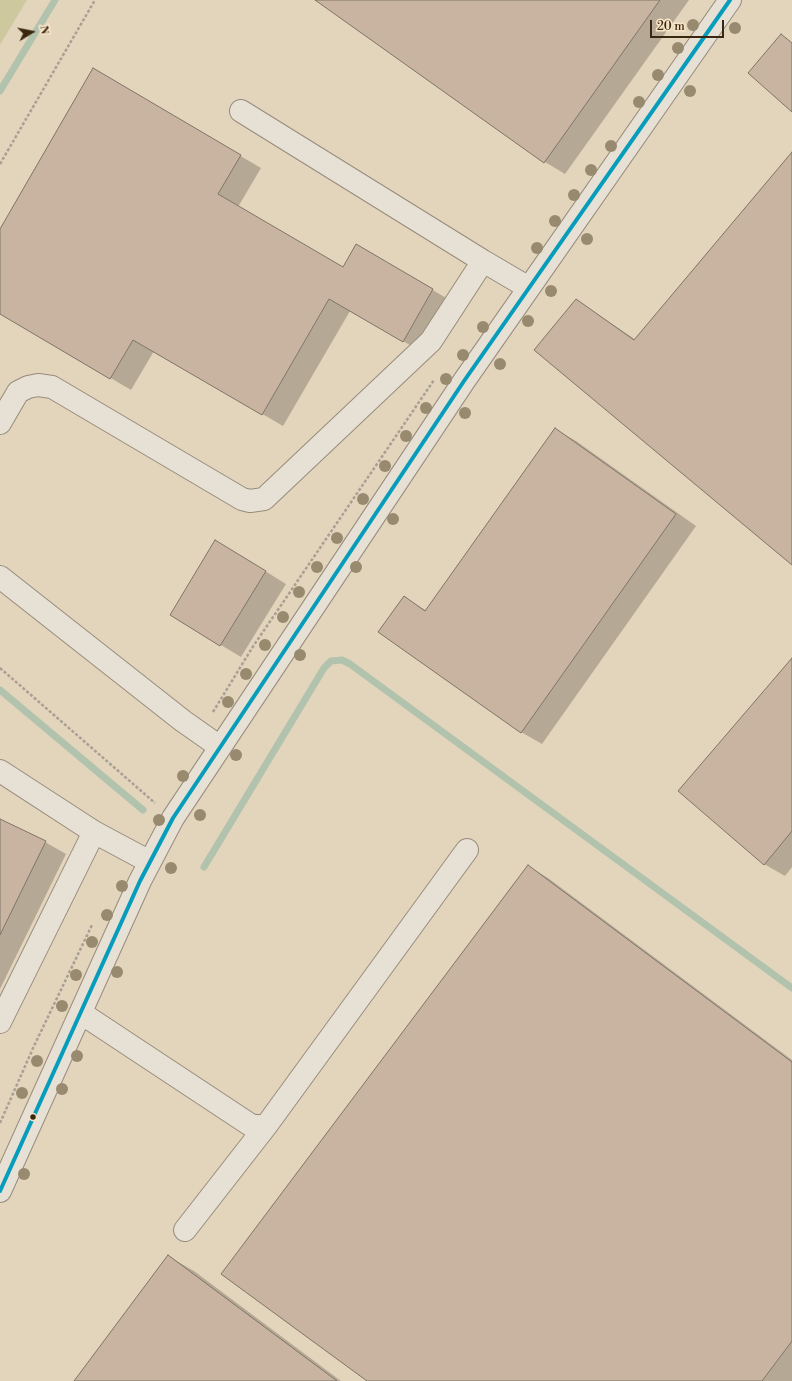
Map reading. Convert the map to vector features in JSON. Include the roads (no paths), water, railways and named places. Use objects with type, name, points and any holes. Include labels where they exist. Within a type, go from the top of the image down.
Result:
[{"type":"street","points":[[0,1191],[5,1168],[80,1013],[150,862],[173,818],[464,381],[730,0]]},
{"type":"street","points":[[241,111],[529,288]]},
{"type":"street","points":[[0,423],[18,392],[28,387],[52,387],[242,499],[250,501],[264,499],[432,341],[483,261]]},
{"type":"street","points":[[0,577],[183,721],[220,747]]},
{"type":"street","points":[[0,772],[94,832],[150,862]]},
{"type":"street","points":[[0,1022],[94,832]]},
{"type":"street","points":[[185,1230],[266,1126],[467,850]]},
{"type":"street","points":[[80,1013],[252,1126],[266,1126]]},
{"type":"waterway","points":[[0,91],[55,0]]},
{"type":"waterway","points":[[204,867],[324,668],[331,661],[342,660],[350,664],[792,988]]},
{"type":"waterway","points":[[0,690],[143,810]]}]
